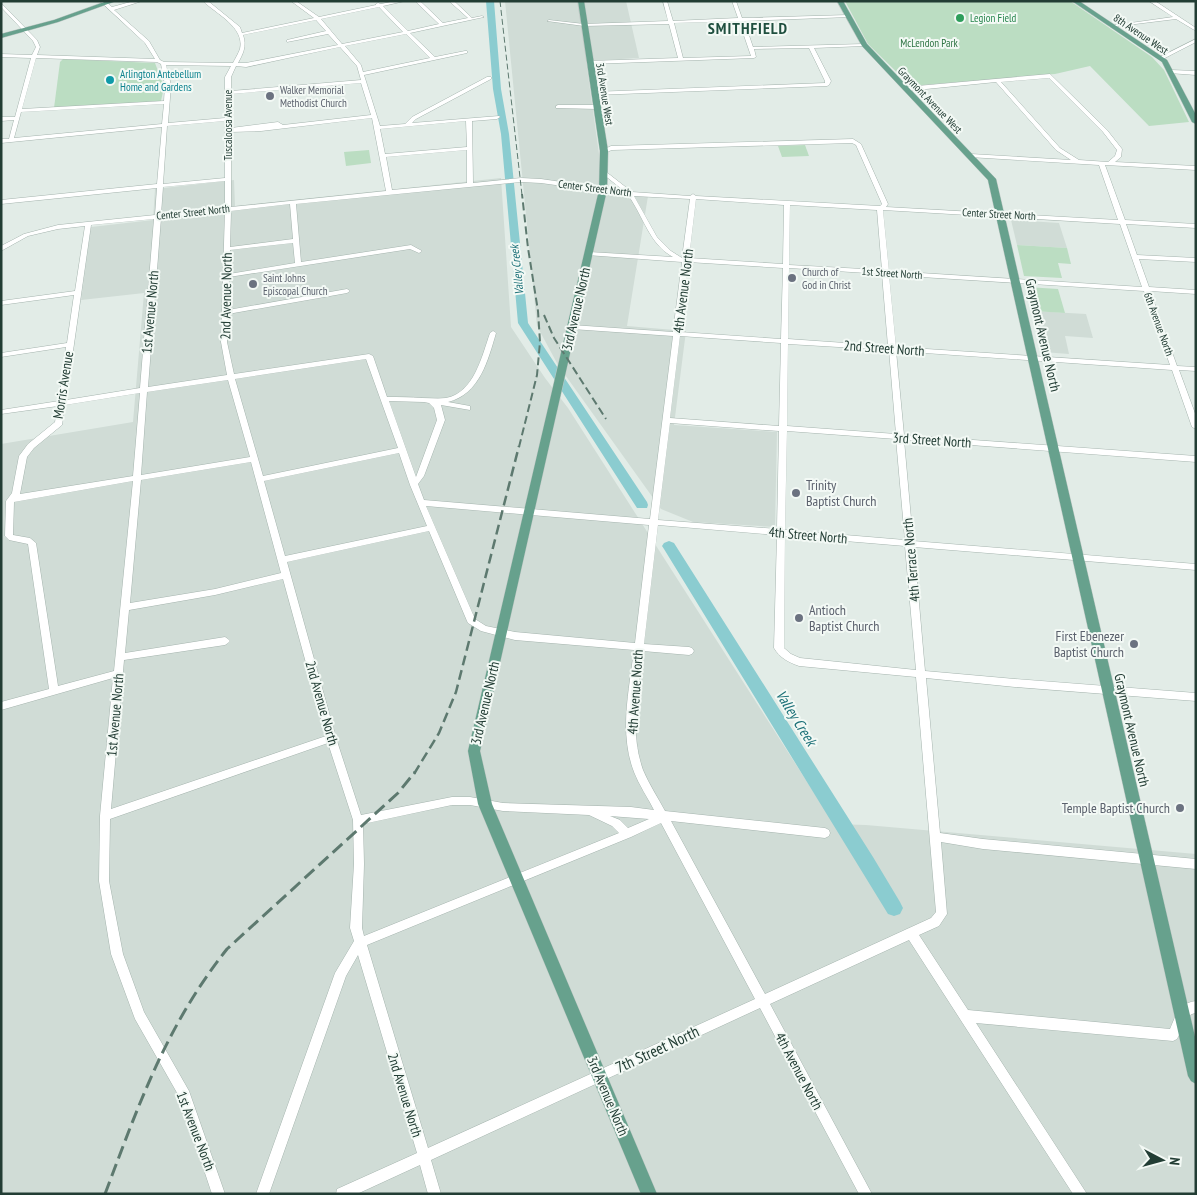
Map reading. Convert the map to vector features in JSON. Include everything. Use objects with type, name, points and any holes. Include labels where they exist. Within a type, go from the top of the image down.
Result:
[{"type":"main road","points":[[42,25],[98,1]]},
{"type":"main road","points":[[1,36],[106,5],[112,1]]},
{"type":"main road","name":"3rd Avenue West","points":[[581,1],[604,151],[605,173],[603,190]]},
{"type":"main road","name":"Graymont Avenue West","points":[[840,1],[864,45],[992,179],[1000,214]]},
{"type":"main road","name":"8th Avenue West","points":[[1075,1],[1162,58],[1195,119]]},
{"type":"main road","name":"3rd Avenue North","points":[[603,190],[474,751],[485,804],[650,1194]]},
{"type":"main road","name":"Graymont Avenue North","points":[[1000,214],[1196,1076]]},
{"type":"street","points":[[106,5],[140,1]]},
{"type":"street","points":[[205,1],[233,23],[242,34],[403,1]]},
{"type":"street","points":[[293,1],[317,18],[359,66],[377,128],[389,192]]},
{"type":"street","points":[[374,1],[433,58]]},
{"type":"street","points":[[417,1],[442,25]]},
{"type":"street","points":[[451,1],[471,19]]},
{"type":"street","points":[[665,1],[682,59]]},
{"type":"street","points":[[590,62],[754,57],[734,1]]},
{"type":"street","points":[[1152,1],[1196,30]]},
{"type":"street","points":[[1,4],[3,9],[35,40],[38,48],[34,56],[11,140]]},
{"type":"street","name":"1st Avenue North","points":[[106,5],[147,42],[160,62],[168,85],[137,478],[105,816],[104,881],[117,954],[139,1015],[185,1095],[219,1194]]},
{"type":"street","points":[[1,55],[184,64],[246,65],[482,16]]},
{"type":"street","points":[[550,21],[584,25],[848,16]]},
{"type":"street","points":[[1111,26],[1176,18]]},
{"type":"street","points":[[296,23],[309,37]]},
{"type":"street","points":[[289,41],[329,32]]},
{"type":"street","name":"Tuscaloosa Avenue","points":[[228,209],[228,77],[243,49],[242,34]]},
{"type":"street","points":[[1162,58],[1196,40]]},
{"type":"street","points":[[752,48],[864,45]]},
{"type":"street","points":[[596,92],[823,85],[828,81],[811,46]]},
{"type":"street","points":[[38,48],[47,51],[50,57]]},
{"type":"street","points":[[361,74],[465,52]]},
{"type":"street","points":[[167,78],[172,69],[184,64]]},
{"type":"street","points":[[1171,72],[1196,73]]},
{"type":"street","points":[[906,89],[1050,76],[1105,131],[1120,150],[1118,157],[1109,164]]},
{"type":"street","points":[[408,124],[414,118],[489,78]]},
{"type":"street","points":[[228,93],[363,81]]},
{"type":"street","points":[[997,81],[1058,150],[1078,162]]},
{"type":"street","points":[[19,111],[167,102]]},
{"type":"street","points":[[558,107],[598,107]]},
{"type":"street","points":[[228,131],[278,124],[281,126],[374,116]]},
{"type":"street","points":[[377,128],[497,117]]},
{"type":"street","points":[[1,119],[17,118]]},
{"type":"street","points":[[1,141],[227,119]]},
{"type":"street","points":[[470,119],[470,184]]},
{"type":"street","name":"4th Terrace North","points":[[604,151],[612,148],[853,141],[858,144],[885,204],[880,210],[942,914]]},
{"type":"street","points":[[382,156],[470,148]]},
{"type":"street","points":[[971,156],[1196,168]]},
{"type":"street","points":[[1101,163],[1122,221]]},
{"type":"street","points":[[605,173],[630,194],[657,242],[670,254],[687,260]]},
{"type":"street","points":[[1,202],[228,179]]},
{"type":"street","name":"Center Street North","points":[[1,249],[26,235],[58,227],[517,180],[541,181],[630,194],[693,196],[1196,226]]},
{"type":"street","name":"4th Avenue North","points":[[693,196],[668,420],[638,646],[630,720],[631,744],[639,772],[866,1194]]},
{"type":"street","points":[[293,202],[298,265]]},
{"type":"street","points":[[786,202],[779,648],[786,656],[799,662],[1196,697]]},
{"type":"street","name":"2nd Avenue North","points":[[228,209],[224,342],[231,376],[331,738],[358,820],[359,864],[356,928],[435,1194]]},
{"type":"street","name":"6th Avenue North","points":[[1122,221],[1196,427]]},
{"type":"street","name":"Morris Avenue","points":[[54,690],[32,543],[28,540],[9,536],[10,501],[16,494],[23,456],[31,446],[59,423],[88,224]]},
{"type":"street","points":[[226,249],[296,241]]},
{"type":"street","points":[[226,276],[411,247],[419,251]]},
{"type":"street","name":"1st Street North","points":[[588,254],[1196,292]]},
{"type":"street","points":[[1134,256],[1196,260]]},
{"type":"street","points":[[225,313],[347,292]]},
{"type":"street","points":[[1,302],[77,293]]},
{"type":"street","name":"2nd Street North","points":[[572,327],[1196,369]]},
{"type":"street","points":[[431,402],[454,398],[468,390],[480,370],[493,334]]},
{"type":"street","points":[[1,355],[69,345]]},
{"type":"street","points":[[1,412],[369,356],[414,485],[471,621],[484,629],[501,634],[689,651]]},
{"type":"street","points":[[385,399],[431,402],[468,408]]},
{"type":"street","points":[[414,485],[420,476],[441,420],[438,407],[431,402]]},
{"type":"street","name":"3rd Street North","points":[[668,420],[1196,459]]},
{"type":"street","points":[[261,479],[402,450]]},
{"type":"street","points":[[13,498],[255,459]]},
{"type":"street","name":"4th Street North","points":[[421,503],[653,524],[718,527],[1196,568]]},
{"type":"street","points":[[282,560],[431,528]]},
{"type":"street","points":[[125,606],[215,592],[286,575]]},
{"type":"street","points":[[120,657],[225,641]]},
{"type":"street","points":[[1,706],[119,673]]},
{"type":"street","points":[[105,816],[331,738]]},
{"type":"street","points":[[358,820],[452,801],[470,801],[503,807],[631,812],[825,833]]},
{"type":"street","points":[[580,810],[605,817],[616,823],[627,834]]},
{"type":"street","points":[[262,1194],[341,973],[360,943],[517,880],[627,834],[664,816]]},
{"type":"street","points":[[936,837],[983,844],[1147,861],[1196,864]]},
{"type":"street","name":"7th Street North","points":[[342,1194],[935,922],[942,914]]},
{"type":"street","points":[[911,933],[1081,1194]]},
{"type":"street","points":[[965,1016],[1173,1035],[1186,1008],[1196,1007]]},
{"type":"shaded area","points":[[505,1],[626,1],[639,58],[586,61],[599,154],[599,183],[648,196],[627,326],[686,331],[674,425],[777,432],[775,527],[693,522],[661,509],[558,365],[537,326]]},
{"type":"shaded area","points":[[501,178],[511,327],[545,378],[568,408],[834,824],[866,825],[1196,854],[1196,1194],[1,1194],[1,444],[133,422],[144,293],[81,300],[91,227],[153,220],[155,189],[234,180],[235,206]]},
{"type":"shaded area","points":[[1011,220],[1059,223],[1067,248],[1017,245]]},
{"type":"shaded area","points":[[1033,311],[1086,314],[1093,338],[1065,336],[1069,354],[1043,352]]},
{"type":"green space","name":"McLendon Park","points":[[845,1],[1070,1],[1152,57],[1164,70],[1189,122],[1149,126],[1090,66],[1055,74],[911,86],[868,44]]},
{"type":"green space","name":"Arlington Antebellum Home and Gardens","points":[[63,59],[155,63],[164,87],[161,101],[54,108],[60,62]]},
{"type":"green space","points":[[805,145],[809,156],[782,157],[778,146]]},
{"type":"green space","points":[[369,150],[371,163],[346,166],[344,152]]},
{"type":"green space","points":[[1017,245],[1067,248],[1071,264],[1058,263],[1062,278],[1024,276]]},
{"type":"green space","points":[[1027,287],[1058,289],[1065,313],[1033,311]]},
{"type":"waterway","name":"Valley Creek","points":[[490,1],[497,89],[505,134],[523,323],[642,505]]},
{"type":"waterway","name":"Valley Creek","points":[[669,546],[894,908]]},
{"type":"railway","points":[[500,1],[522,195]]},
{"type":"railway","points":[[519,447],[537,375],[540,342],[538,311],[522,194]]},
{"type":"railway","points":[[544,315],[554,338],[606,419]]},
{"type":"railway","points":[[414,774],[439,733],[456,692],[519,446]]},
{"type":"railway","points":[[105,1194],[142,1097],[156,1067],[187,1007],[227,949],[398,793],[415,772]]},
{"type":"place","name":"Legion Field","points":[[960,18]]},
{"type":"place","name":"Arlington Antebellum Home and Gardens","points":[[110,80]]},
{"type":"place","name":"Walker Memorial Methodist Church","points":[[270,96]]},
{"type":"place","name":"Church of God in Christ","points":[[792,278]]},
{"type":"place","name":"Saint Johns Episcopal Church","points":[[253,284]]},
{"type":"place","name":"Trinity Baptist Church","points":[[796,493]]},
{"type":"place","name":"Antioch Baptist Church","points":[[799,618]]},
{"type":"place","name":"First Ebenezer Baptist Church","points":[[1134,644]]},
{"type":"place","name":"Temple Baptist Church","points":[[1180,808]]},
{"type":"district","name":"SMITHFIELD","points":[[748,28]]}]
